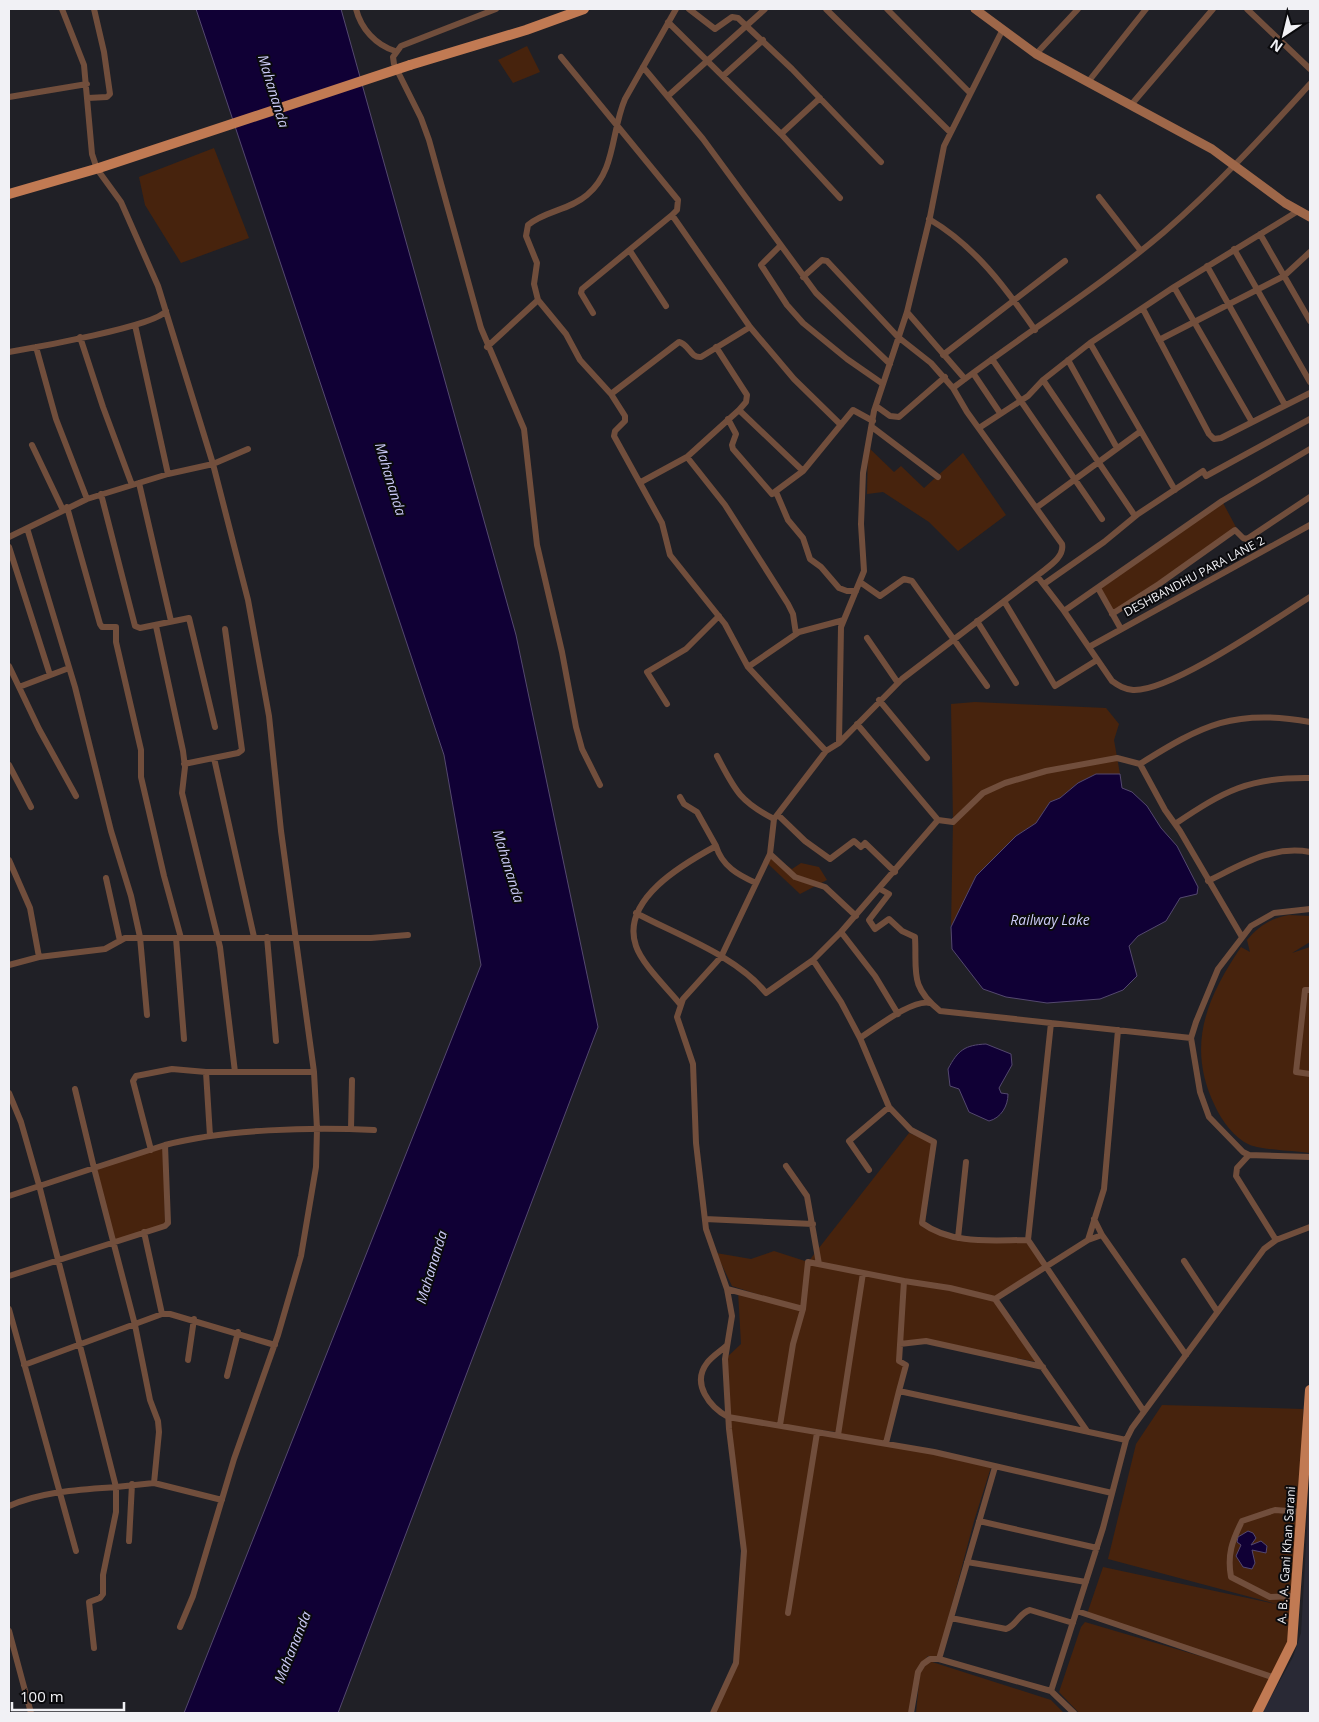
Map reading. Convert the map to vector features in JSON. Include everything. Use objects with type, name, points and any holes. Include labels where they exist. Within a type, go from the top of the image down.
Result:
[{"type":"main road","points":[[9,194],[98,168],[410,65],[526,30],[584,9]]},
{"type":"main road","points":[[975,9],[1002,31],[1036,54],[1212,149],[1285,203],[1310,218]]},
{"type":"main road","name":"A. B. A. Gani Khan Sarani","points":[[1257,1713],[1292,1643],[1310,1390]]},
{"type":"street","points":[[62,9],[79,49],[87,84],[90,140],[98,168],[122,202],[148,258],[213,464],[248,600],[262,671],[314,1072],[317,1129],[314,1181],[301,1256],[193,1596],[180,1627]]},
{"type":"street","points":[[88,98],[107,98],[110,94],[104,52],[94,9]]},
{"type":"street","points":[[356,9],[373,40],[384,48],[395,51],[410,42],[496,9]]},
{"type":"street","points":[[676,9],[625,99],[616,124],[613,148],[598,184],[587,196],[528,225],[526,236],[538,263],[534,284],[538,300],[566,334],[580,360],[611,394],[626,418],[624,423],[614,431],[614,436],[662,523],[670,555],[719,616],[748,667],[826,751]]},
{"type":"street","points":[[689,9],[715,29],[736,17],[763,40],[881,162]]},
{"type":"street","points":[[668,96],[765,9]]},
{"type":"street","points":[[826,9],[950,132]]},
{"type":"street","points":[[886,9],[970,93]]},
{"type":"street","points":[[1036,54],[1078,9]]},
{"type":"street","points":[[1088,82],[1146,9]]},
{"type":"street","points":[[1131,105],[1213,9]]},
{"type":"street","points":[[1247,9],[1310,69]]},
{"type":"street","points":[[668,22],[781,134],[840,198]]},
{"type":"street","points":[[839,743],[841,627],[864,571],[861,524],[863,473],[876,406],[907,312],[930,219],[940,159],[950,132],[1002,31]]},
{"type":"street","points":[[723,76],[763,40]]},
{"type":"street","points":[[395,51],[394,64],[421,118],[429,140],[488,347],[524,429],[537,545],[569,685],[576,727],[582,749],[600,785]]},
{"type":"street","points":[[561,57],[678,200],[678,206],[672,214],[630,251],[580,290],[594,312]]},
{"type":"street","points":[[643,67],[703,139],[803,277],[827,306],[890,364]]},
{"type":"street","points":[[9,97],[87,84]]},
{"type":"street","points":[[953,388],[1141,251],[1236,166],[1310,84]]},
{"type":"street","points":[[781,134],[820,98]]},
{"type":"street","points":[[1099,196],[1141,251]]},
{"type":"street","points":[[979,428],[1033,392],[1042,380],[1090,343],[1174,287],[1298,210]]},
{"type":"street","points":[[672,214],[750,327],[794,379],[841,425]]},
{"type":"street","points":[[930,219],[948,230],[986,264],[1035,330]]},
{"type":"street","points":[[1260,234],[1310,321]]},
{"type":"street","points":[[780,246],[761,265],[787,305],[823,340],[883,384]]},
{"type":"street","points":[[1234,249],[1310,382]]},
{"type":"street","points":[[630,251],[666,306]]},
{"type":"street","points":[[1159,340],[1284,276],[1308,261],[1310,252]]},
{"type":"street","points":[[713,1713],[736,1663],[744,1552],[728,1417],[725,1359],[732,1316],[727,1289],[706,1229],[696,1143],[693,1064],[677,1017],[680,1004],[721,957],[770,854],[776,817],[826,751],[839,743],[879,700],[898,683],[1037,576],[1061,555],[1063,550],[1062,544],[945,377],[898,337],[827,261],[822,260],[803,277]]},
{"type":"street","points":[[943,354],[1065,261]]},
{"type":"street","points":[[1207,266],[1285,405]]},
{"type":"street","points":[[1174,287],[1252,422]]},
{"type":"street","points":[[488,347],[538,300]]},
{"type":"street","points":[[1143,309],[1209,434],[1214,439],[1221,438],[1310,393]]},
{"type":"street","points":[[9,352],[36,348],[136,325],[162,317],[166,311]]},
{"type":"street","points":[[907,312],[965,379]]},
{"type":"street","points":[[136,325],[168,474]]},
{"type":"street","points":[[611,394],[679,342],[684,343],[697,358],[750,327]]},
{"type":"street","points":[[80,337],[103,408],[135,484],[171,621]]},
{"type":"street","points":[[1090,343],[1175,490]]},
{"type":"street","points":[[641,482],[687,457],[746,402],[747,395],[716,347]]},
{"type":"street","points":[[36,348],[53,410],[87,499]]},
{"type":"street","points":[[992,359],[1102,519]]},
{"type":"street","points":[[1068,360],[1117,448]]},
{"type":"street","points":[[973,373],[1000,413]]},
{"type":"street","points":[[876,406],[890,416],[899,417],[945,377]]},
{"type":"street","points":[[1042,380],[1135,516]]},
{"type":"street","points":[[739,410],[803,471]]},
{"type":"street","points":[[728,419],[736,434],[732,445],[733,449],[769,492],[776,492],[803,471],[853,410],[938,477]]},
{"type":"street","points":[[1044,584],[1104,542],[1135,516],[1202,471],[1206,476],[1310,419]]},
{"type":"street","points":[[1036,508],[1141,431]]},
{"type":"street","points":[[32,445],[65,508],[100,624],[102,627],[116,627],[116,642],[141,750],[141,777],[178,938],[184,1039]]},
{"type":"street","points":[[9,537],[65,508],[87,499],[168,474],[213,464],[248,448]]},
{"type":"street","points":[[1064,611],[1222,501],[1310,449]]},
{"type":"street","points":[[687,457],[725,505],[788,604],[793,614],[796,634]]},
{"type":"street","points":[[776,492],[788,520],[802,538],[810,559],[827,573],[836,586],[846,591],[856,591]]},
{"type":"street","points":[[101,494],[135,626],[138,628],[156,626],[186,618],[190,620],[215,727]]},
{"type":"street","points":[[1112,614],[1159,584],[1235,530],[1245,540],[1248,539],[1310,498]]},
{"type":"street","name":"DESHBANDHU PARA LANE 2","points":[[1089,647],[1172,603],[1310,525]]},
{"type":"street","points":[[27,528],[69,668],[111,831],[131,896],[140,937],[147,1015]]},
{"type":"street","points":[[9,547],[50,675]]},
{"type":"street","points":[[1037,576],[1064,611],[1112,681],[1122,688],[1143,689],[1168,681],[1214,658],[1310,597]]},
{"type":"street","points":[[860,582],[880,596],[904,579],[909,579],[954,638],[986,686]]},
{"type":"street","points":[[1098,588],[1121,629]]},
{"type":"street","points":[[1004,601],[1055,686],[1097,660]]},
{"type":"street","points":[[666,704],[646,672],[686,649],[719,616]]},
{"type":"street","points":[[748,667],[796,634],[807,629],[844,620]]},
{"type":"street","points":[[977,621],[1016,683]]},
{"type":"street","points":[[156,626],[184,764],[182,793],[218,937],[226,980],[236,1072]]},
{"type":"street","points":[[184,764],[238,753],[242,750],[225,629]]},
{"type":"street","points":[[867,638],[898,683]]},
{"type":"street","points":[[9,666],[76,796]]},
{"type":"street","points":[[19,688],[69,668]]},
{"type":"street","points":[[879,700],[927,758]]},
{"type":"street","points":[[1140,764],[1183,738],[1226,720],[1257,716],[1280,716],[1310,722]]},
{"type":"street","points":[[857,724],[938,820],[953,822],[983,792],[1005,783],[1046,771],[1118,758],[1140,764],[1242,936]]},
{"type":"street","points":[[717,756],[748,805],[776,817],[830,859],[854,841],[861,848],[865,843],[895,872]]},
{"type":"street","points":[[214,758],[254,937]]},
{"type":"street","points":[[9,765],[31,806]]},
{"type":"street","points":[[1175,824],[1226,792],[1243,785],[1280,778],[1310,778]]},
{"type":"street","points":[[680,797],[684,804],[697,812],[716,846],[719,857],[727,862],[731,871],[756,884]]},
{"type":"street","points":[[636,913],[721,957],[756,980],[766,993],[812,960],[856,916],[938,820]]},
{"type":"street","points":[[680,1004],[638,951],[634,938],[636,913],[641,904],[674,871],[716,846]]},
{"type":"street","points":[[1208,881],[1269,853],[1284,850],[1310,852]]},
{"type":"street","points":[[770,854],[794,877],[825,886],[856,916]]},
{"type":"street","points":[[9,860],[30,908],[39,958]]},
{"type":"street","points":[[106,878],[120,941]]},
{"type":"street","points":[[880,889],[889,894],[869,920],[875,929],[889,919],[902,931],[915,937],[914,978],[918,988],[930,1003],[940,1011],[1191,1038]]},
{"type":"street","points":[[1310,909],[1274,913],[1251,926],[1218,969],[1191,1038],[1200,1092],[1209,1117],[1243,1152],[1249,1155],[1310,1157]]},
{"type":"street","points":[[840,932],[875,976],[898,1014]]},
{"type":"street","points":[[9,965],[39,958],[105,949],[125,938],[371,938],[408,934]]},
{"type":"street","points":[[267,937],[276,1041]]},
{"type":"street","points":[[812,960],[841,1002],[860,1038],[890,1107],[911,1130],[934,1142],[922,1223],[932,1230],[967,1240],[1028,1240]]},
{"type":"street","points":[[1310,990],[1305,990],[1296,1072],[1310,1074]]},
{"type":"street","points":[[860,1038],[898,1014],[922,1002],[930,1003]]},
{"type":"street","points":[[1050,1023],[1028,1240],[1143,1410]]},
{"type":"street","points":[[1088,1240],[1104,1189],[1118,1030]]},
{"type":"street","points":[[151,1150],[133,1081],[134,1078],[172,1069],[206,1072],[314,1072]]},
{"type":"street","points":[[206,1072],[210,1136]]},
{"type":"street","points":[[351,1129],[352,1080]]},
{"type":"street","points":[[75,1089],[112,1243],[135,1324],[150,1400],[159,1426],[154,1483]]},
{"type":"street","points":[[9,1093],[21,1122],[39,1185],[116,1487],[116,1512],[103,1575],[103,1594],[100,1598],[89,1602],[94,1648]]},
{"type":"street","points":[[869,1170],[849,1141],[890,1107]]},
{"type":"street","points":[[9,1196],[165,1145],[210,1136],[317,1129],[374,1130]]},
{"type":"street","points":[[9,1276],[166,1226],[168,1222],[165,1145]]},
{"type":"street","points":[[1249,1155],[1237,1168],[1236,1176],[1276,1240]]},
{"type":"street","points":[[958,1238],[966,1162]]},
{"type":"street","points":[[786,1166],[807,1196],[819,1264]]},
{"type":"street","points":[[705,1219],[813,1224]]},
{"type":"street","points":[[1094,1219],[1102,1235],[1186,1355]]},
{"type":"street","points":[[1050,1691],[1097,1548],[1126,1440],[1143,1410],[1186,1355],[1264,1248],[1276,1240],[1310,1226]]},
{"type":"street","points":[[144,1232],[162,1314]]},
{"type":"street","points":[[995,1299],[1088,1240],[1102,1235]]},
{"type":"street","points":[[1184,1261],[1217,1311]]},
{"type":"street","points":[[780,1425],[793,1344],[803,1309],[808,1262],[904,1282],[950,1288],[995,1299],[1044,1367],[1087,1432]]},
{"type":"street","points":[[838,1435],[863,1273]]},
{"type":"street","points":[[886,1443],[906,1366],[899,1361],[904,1282]]},
{"type":"street","points":[[727,1289],[803,1309]]},
{"type":"street","points":[[9,1309],[76,1551]]},
{"type":"street","points":[[24,1365],[162,1314],[178,1314],[274,1345]]},
{"type":"street","points":[[188,1360],[194,1320]]},
{"type":"street","points":[[227,1376],[238,1332]]},
{"type":"street","points":[[900,1344],[926,1342],[1044,1367]]},
{"type":"street","points":[[728,1344],[708,1361],[703,1369],[700,1383],[706,1397],[717,1411],[728,1417],[934,1452],[1112,1493]]},
{"type":"street","points":[[899,1391],[1126,1440]]},
{"type":"street","points":[[788,1613],[816,1433]]},
{"type":"street","points":[[939,1659],[995,1467]]},
{"type":"street","points":[[9,1506],[31,1498],[60,1492],[154,1483],[222,1500]]},
{"type":"street","points":[[129,1541],[132,1484]]},
{"type":"street","points":[[1296,1596],[1270,1597],[1239,1583],[1231,1577],[1228,1562],[1233,1539],[1242,1521],[1276,1510],[1302,1512]]},
{"type":"street","points":[[978,1521],[1097,1548]]},
{"type":"street","points":[[967,1562],[1086,1582]]},
{"type":"street","points":[[951,1618],[1006,1629],[1013,1625],[1023,1612],[1030,1610],[1072,1623]]},
{"type":"street","points":[[1077,1611],[1275,1678]]},
{"type":"street","points":[[9,1631],[31,1713]]},
{"type":"street","points":[[911,1713],[920,1668],[930,1659],[939,1659],[1050,1691],[1074,1713]]},
{"type":"shaded area","points":[[527,46],[540,72],[513,83],[498,60]]},
{"type":"shaded area","points":[[214,148],[249,238],[181,263],[145,205],[139,177]]},
{"type":"shaded area","points":[[868,447],[894,472],[901,466],[924,488],[963,453],[1006,515],[958,551],[929,522],[883,492],[867,494]]},
{"type":"shaded area","points":[[1222,501],[1237,529],[1112,613],[1098,589]]},
{"type":"shaded area","points":[[975,702],[1106,708],[1119,724],[1114,740],[1120,774],[1096,774],[1078,783],[1060,798],[1050,802],[1036,823],[1016,836],[976,876],[951,927],[953,822],[951,704]]},
{"type":"shaded area","points":[[770,854],[792,869],[801,863],[819,867],[827,880],[800,894],[766,862]]},
{"type":"shaded area","points":[[1289,915],[1310,916],[1310,942],[1292,953],[1310,947],[1310,1153],[1256,1147],[1244,1142],[1234,1134],[1215,1106],[1206,1084],[1202,1063],[1201,1043],[1204,1024],[1218,985],[1229,966],[1241,947],[1250,952],[1247,940],[1256,931],[1266,923]]},
{"type":"shaded area","points":[[909,1133],[934,1142],[925,1226],[949,1237],[962,1239],[989,1241],[1028,1240],[1044,1264],[995,1299],[1037,1362],[926,1341],[900,1344],[899,1361],[906,1365],[886,1443],[838,1435],[865,1273],[863,1273],[836,1432],[731,1417],[992,1464],[974,1521],[938,1657],[928,1656],[917,1670],[910,1713],[713,1713],[736,1663],[744,1551],[728,1417],[725,1359],[741,1344],[738,1291],[787,1304],[732,1286],[716,1253],[751,1259],[774,1251],[808,1262]]},
{"type":"shaded area","points":[[164,1147],[165,1224],[114,1241],[97,1169]]},
{"type":"shaded area","points":[[1162,1405],[1303,1409],[1302,1512],[1292,1643],[1259,1713],[1079,1713],[1059,1692],[1081,1627],[1085,1622],[1254,1672],[1087,1614],[1103,1567],[1280,1605],[1108,1559],[1136,1444]]},
{"type":"shaded area","points":[[1310,1479],[1310,1713],[1262,1713],[1293,1657],[1301,1633]]},
{"type":"shaded area","points":[[929,1661],[1051,1700],[1064,1713],[916,1713],[920,1672]]},
{"type":"water","name":"Mahananda","points":[[196,9],[341,9],[516,635],[598,1027],[338,1713],[184,1713],[481,965],[444,755]]},
{"type":"water","name":"Railway Lake","points":[[1096,774],[1120,774],[1122,788],[1132,792],[1147,806],[1161,828],[1177,846],[1198,887],[1197,894],[1180,898],[1166,921],[1138,936],[1129,946],[1137,976],[1123,990],[1100,999],[1047,1003],[1006,997],[983,989],[952,949],[951,927],[976,876],[1016,836],[1036,823],[1050,802],[1060,798],[1078,783]]},
{"type":"water","points":[[986,1044],[1011,1054],[1012,1065],[999,1088],[1001,1093],[1008,1094],[1005,1107],[997,1117],[989,1121],[969,1112],[959,1089],[950,1086],[948,1069],[955,1057],[967,1047]]},
{"type":"water","points":[[1248,1531],[1253,1533],[1256,1538],[1251,1545],[1261,1541],[1267,1546],[1266,1553],[1252,1550],[1255,1563],[1252,1569],[1243,1567],[1236,1556],[1241,1545],[1237,1542],[1238,1537]]}]
